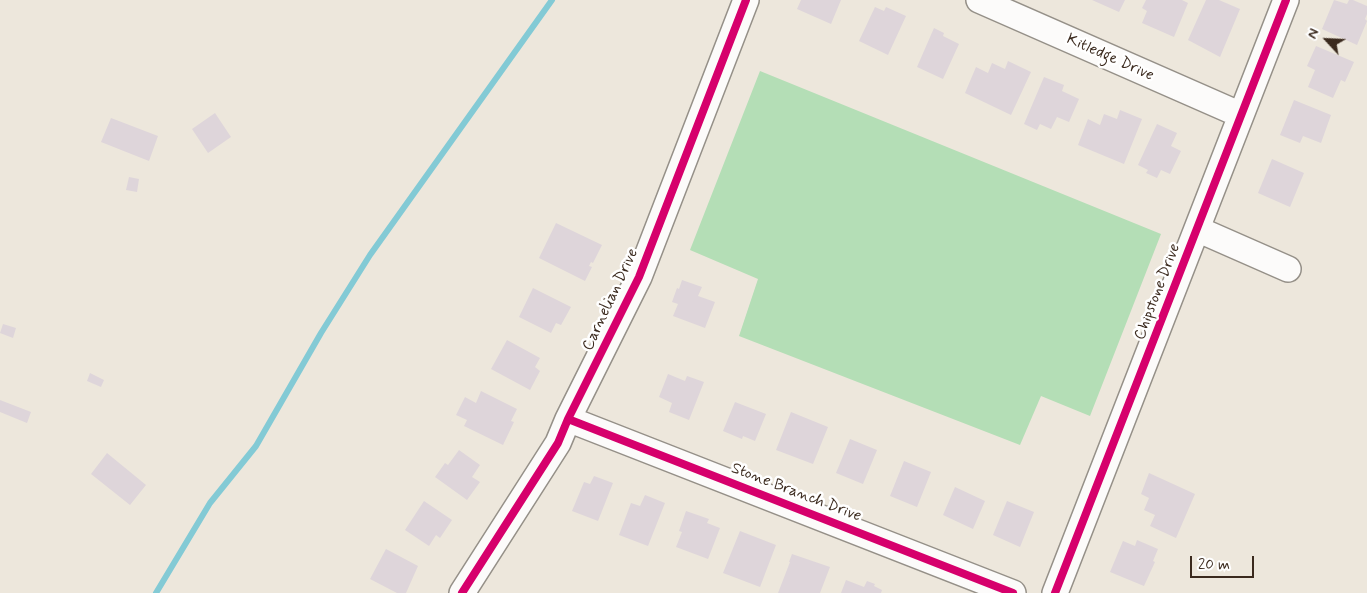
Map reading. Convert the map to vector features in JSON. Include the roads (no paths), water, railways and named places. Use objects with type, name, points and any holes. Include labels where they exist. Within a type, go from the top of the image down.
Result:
[{"type":"street","name":"Carnelian Drive","points":[[462,593],[558,443],[568,419],[639,277],[746,0]]},
{"type":"street","name":"Kitledge Drive","points":[[979,0],[1240,115]]},
{"type":"street","name":"Chipstone Drive","points":[[1054,593],[1286,0]]},
{"type":"street","points":[[1197,229],[1288,269]]},
{"type":"street","name":"Stone Branch Drive","points":[[568,419],[1013,593]]},
{"type":"waterway","points":[[156,593],[210,503],[256,446],[321,333],[370,255],[552,0]]}]
